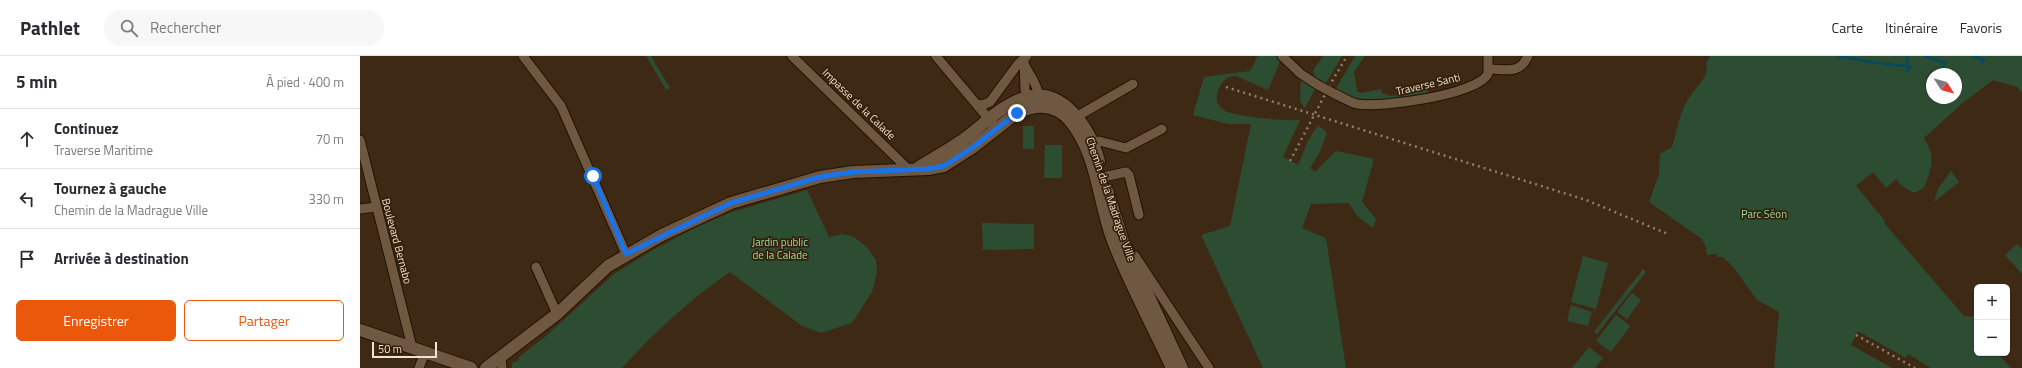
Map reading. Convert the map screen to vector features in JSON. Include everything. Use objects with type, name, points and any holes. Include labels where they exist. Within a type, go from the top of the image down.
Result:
[{"type":"street","points":[[523,56],[561,106],[626,254]]},
{"type":"street","name":"Impasse de la Calade","points":[[792,56],[912,169]]},
{"type":"street","points":[[936,56],[989,117],[996,128]]},
{"type":"street","name":"Traverse Santi","points":[[1282,56],[1301,74],[1351,102],[1363,104],[1416,101],[1461,89],[1481,81],[1485,78],[1488,69]]},
{"type":"street","points":[[1488,56],[1488,69],[1518,69],[1523,66],[1528,56]]},
{"type":"street","points":[[978,104],[990,102],[1025,59]]},
{"type":"street","points":[[1025,59],[1033,100]]},
{"type":"street","points":[[1073,118],[1133,84]]},
{"type":"street","points":[[912,169],[968,136],[989,117],[1008,105],[1033,100]]},
{"type":"street","points":[[486,368],[502,362],[557,314],[608,266],[626,254],[731,203],[820,177],[853,172],[928,169],[944,166],[972,148],[1033,100]]},
{"type":"street","name":"Chemin de la Madrague Ville","points":[[1033,100],[1063,104],[1090,145],[1103,177],[1123,253],[1172,368]]},
{"type":"street","points":[[1090,145],[1099,141],[1126,148],[1162,129]]},
{"type":"street","name":"Boulevard Bernabo","points":[[360,140],[412,347]]},
{"type":"street","name":"Chemin de la Madrague Ville","points":[[1090,145],[1114,245],[1123,253],[1142,283],[1182,368]]},
{"type":"street","points":[[1103,177],[1126,172],[1129,175],[1138,216]]},
{"type":"street","points":[[360,209],[376,207]]},
{"type":"street","points":[[1123,253],[1134,255],[1207,367]]},
{"type":"street","points":[[536,267],[557,314]]},
{"type":"street","points":[[1167,305],[1154,309],[1152,316],[1160,334],[1162,346],[1172,359],[1176,368]]},
{"type":"street","points":[[360,330],[469,368]]},
{"type":"street","points":[[419,368],[425,352]]},
{"type":"green space","points":[[646,56],[651,56],[670,88],[666,90]]},
{"type":"green space","points":[[1258,56],[1277,56],[1281,59],[1268,90],[1236,76],[1228,77],[1221,84],[1217,94],[1220,107],[1231,113],[1251,117],[1300,120],[1283,157],[1298,165],[1308,141],[1318,125],[1327,133],[1320,152],[1310,168],[1315,172],[1336,151],[1374,159],[1362,202],[1376,219],[1373,228],[1357,216],[1349,203],[1311,204],[1302,228],[1326,238],[1346,368],[1263,368],[1201,235],[1230,226],[1251,124],[1228,124],[1193,115],[1204,77],[1250,71]]},
{"type":"green space","points":[[1323,56],[1342,56],[1325,85],[1316,80],[1313,71]]},
{"type":"green space","points":[[1355,56],[1365,56],[1354,72],[1357,91],[1362,93],[1381,89],[1382,93],[1391,96],[1408,94],[1408,91],[1414,90],[1414,85],[1426,84],[1429,95],[1404,101],[1361,101],[1335,90]]},
{"type":"green space","name":"Parc Séon","points":[[1710,56],[2022,56],[2022,93],[2017,87],[1993,80],[1962,104],[1962,68],[1926,68],[1926,104],[1962,104],[1924,138],[1930,151],[1932,162],[1924,188],[1914,193],[1902,186],[1896,179],[1886,188],[1873,172],[1856,186],[1885,221],[1884,223],[1964,316],[1974,317],[1974,356],[2000,356],[2011,368],[1931,368],[1908,354],[1906,358],[1858,331],[1851,345],[1892,368],[1774,368],[1779,312],[1757,300],[1734,268],[1723,257],[1717,257],[1717,254],[1707,255],[1706,247],[1702,239],[1649,202],[1659,174],[1660,154],[1672,147],[1685,104],[1702,81],[1707,68],[1706,63]]},
{"type":"green space","points":[[1301,79],[1316,87],[1305,108],[1300,101]]},
{"type":"green space","points":[[1023,126],[1034,126],[1034,149],[1023,149]]},
{"type":"green space","points":[[1045,145],[1062,145],[1062,178],[1044,178]]},
{"type":"green space","points":[[1951,171],[1959,182],[1934,202],[1938,189]]},
{"type":"green space","name":"Jardin public de la Calade","points":[[807,190],[829,237],[843,234],[854,237],[867,247],[876,260],[877,273],[872,292],[852,323],[821,333],[802,326],[730,272],[701,293],[673,317],[622,368],[512,368],[512,363],[518,361],[519,357],[546,336],[614,274],[651,251],[697,227],[732,212]]},
{"type":"green space","points":[[982,223],[1034,224],[1034,249],[983,250]]},
{"type":"green space","points":[[2017,244],[2022,249],[2022,274],[2005,255]]},
{"type":"green space","points":[[1583,256],[1608,263],[1596,309],[1571,302]]},
{"type":"green space","points":[[1643,269],[1646,272],[1597,334],[1594,332]]},
{"type":"green space","points":[[1632,293],[1641,300],[1627,319],[1617,312]]},
{"type":"green space","points":[[1571,305],[1592,312],[1588,326],[1567,321]]},
{"type":"green space","points":[[1616,315],[1630,326],[1611,352],[1596,341]]},
{"type":"green space","points":[[1589,347],[1603,358],[1595,368],[1572,368]]},
{"type":"waterway","points":[[1838,56],[1911,67],[1907,71]]},
{"type":"waterway","points":[[1907,65],[1908,56]]},
{"type":"waterway","points":[[1925,56],[1945,63],[1942,68]]},
{"type":"waterway","points":[[1972,56],[1984,60],[1981,64]]},
{"type":"railway","points":[[1290,161],[1347,56]]},
{"type":"railway","points":[[1226,87],[1586,200],[1668,234]]},
{"type":"railway","points":[[1856,335],[1915,368]]},
{"type":"route","points":[[593,176],[626,254],[662,235],[731,203],[820,177],[853,172],[928,169],[944,166],[972,148],[1017,113]]}]
